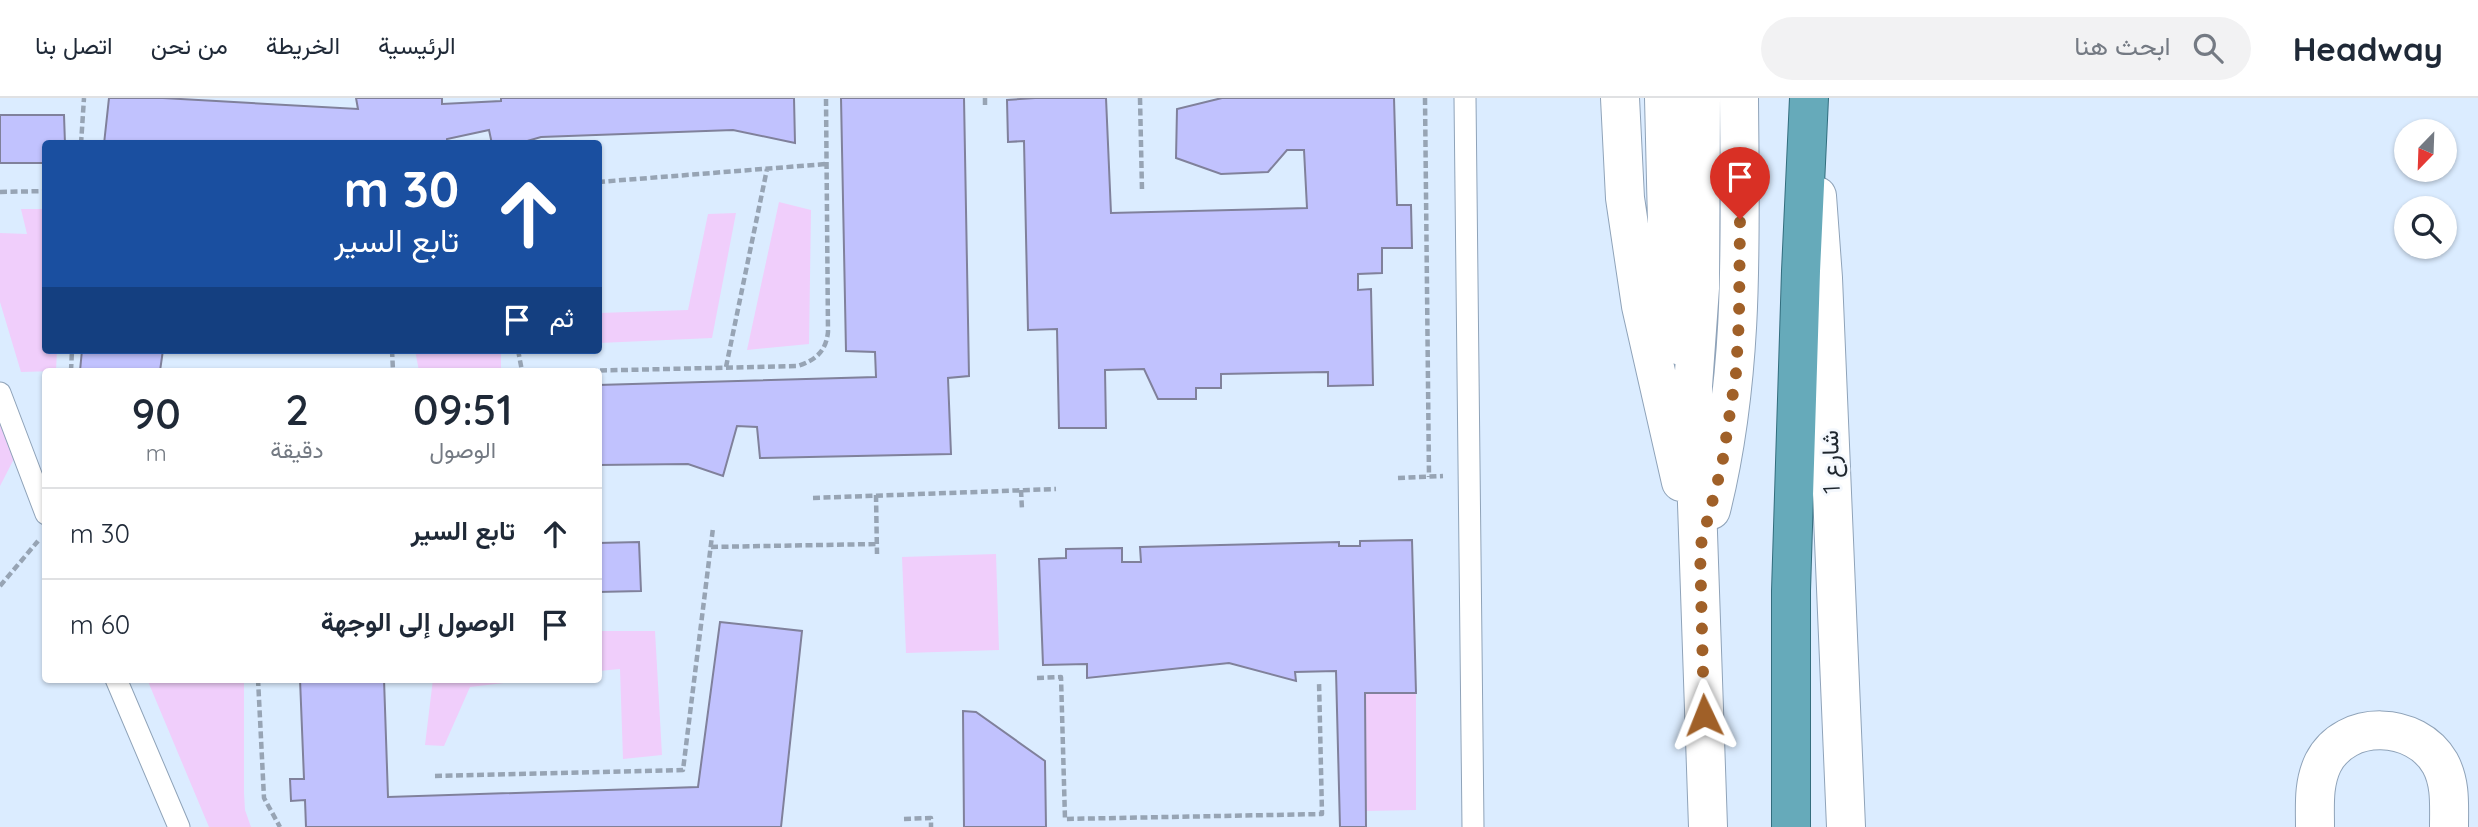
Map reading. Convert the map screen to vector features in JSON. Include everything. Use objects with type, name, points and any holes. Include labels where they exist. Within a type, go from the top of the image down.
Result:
[{"type":"highway","points":[[1791,827],[1791,591],[1801,271],[1810,98]]},
{"type":"street","points":[[1620,98],[1625,198],[1641,306],[1687,511],[1700,548]]},
{"type":"street","points":[[1664,98],[1668,264],[1678,328],[1693,386]]},
{"type":"street","points":[[1701,98],[1700,288],[1693,386],[1708,827]]},
{"type":"street","points":[[1700,548],[1722,465],[1736,373],[1740,267],[1739,98]]},
{"type":"street","name":"شارع 1","points":[[1810,98],[1824,278],[1846,827]]},
{"type":"street","points":[[2315,827],[2316,781],[2325,760],[2340,744],[2360,733],[2382,730],[2405,733],[2425,745],[2440,763],[2448,784],[2449,827]]},
{"type":"lane","points":[[1465,98],[1473,827]]},
{"type":"lane","points":[[0,393],[42,503]]},
{"type":"lane","points":[[118,683],[179,827]]},
{"type":"path","points":[[81,140],[83,98]]},
{"type":"path","points":[[602,371],[798,366],[808,363],[823,350],[828,332],[826,98]]},
{"type":"path","points":[[985,98],[985,107]]},
{"type":"path","points":[[1140,98],[1142,190]]},
{"type":"path","points":[[1425,98],[1429,477]]},
{"type":"path","points":[[602,182],[827,164]]},
{"type":"path","points":[[726,368],[767,169]]},
{"type":"path","points":[[0,192],[42,191]]},
{"type":"path","points":[[1398,478],[1469,476]]},
{"type":"path","points":[[813,498],[1056,489]]},
{"type":"path","points":[[1021,491],[1022,510]]},
{"type":"path","points":[[876,495],[877,554]]},
{"type":"path","points":[[435,776],[683,770],[713,528]]},
{"type":"path","points":[[0,586],[42,537]]},
{"type":"path","points":[[711,547],[876,544]]},
{"type":"path","points":[[1037,678],[1061,677],[1065,819],[1322,814],[1319,681]]},
{"type":"path","points":[[258,683],[264,798],[280,827]]},
{"type":"path","points":[[904,818],[931,818],[931,827]]},
{"type":"shaded area","points":[[779,202],[811,210],[809,344],[747,350]]},
{"type":"shaded area","points":[[21,209],[42,209],[42,354],[57,354],[56,368],[42,368],[42,371],[21,372],[0,302],[0,233],[27,234]]},
{"type":"shaded area","points":[[736,213],[712,338],[602,343],[602,313],[688,310],[708,214]]},
{"type":"shaded area","points":[[416,354],[501,354],[501,368],[418,368]]},
{"type":"shaded area","points":[[0,420],[17,453],[0,486]]},
{"type":"shaded area","points":[[996,554],[999,650],[906,653],[902,557]]},
{"type":"shaded area","points":[[602,631],[655,631],[662,755],[623,759],[620,669],[602,671]]},
{"type":"shaded area","points":[[149,683],[244,683],[244,793],[245,810],[251,827],[209,827]]},
{"type":"shaded area","points":[[433,683],[504,683],[470,687],[444,746],[425,745]]},
{"type":"shaded area","points":[[1365,693],[1416,693],[1416,810],[1366,811]]},
{"type":"building","points":[[109,98],[163,98],[358,109],[356,98],[442,98],[442,104],[501,101],[501,98],[794,98],[795,143],[733,130],[541,137],[531,140],[491,140],[489,130],[447,140],[104,140]]},
{"type":"building","points":[[841,98],[964,98],[969,376],[948,378],[951,454],[760,458],[757,427],[737,426],[723,476],[688,464],[602,465],[602,385],[876,377],[875,352],[846,351]]},
{"type":"building","points":[[1106,98],[1111,213],[1307,208],[1304,150],[1287,150],[1268,172],[1221,174],[1176,158],[1177,109],[1222,98],[1394,98],[1397,205],[1411,205],[1412,248],[1382,248],[1382,273],[1358,274],[1358,290],[1371,289],[1373,385],[1328,386],[1328,372],[1221,374],[1221,388],[1196,388],[1196,399],[1158,399],[1144,369],[1105,370],[1106,428],[1059,428],[1057,329],[1028,330],[1024,141],[1008,142],[1007,100]]},
{"type":"building","points":[[0,115],[64,115],[65,140],[42,140],[42,163],[0,163]]},
{"type":"building","points":[[82,354],[162,354],[160,368],[80,368]]},
{"type":"building","points":[[1412,540],[1416,693],[1365,693],[1366,827],[1340,827],[1336,671],[1295,672],[1296,681],[1229,663],[1087,678],[1087,664],[1043,665],[1039,559],[1066,558],[1066,549],[1122,548],[1122,562],[1141,562],[1140,547],[1339,542],[1339,546],[1360,546],[1360,541]]},
{"type":"building","points":[[639,542],[641,591],[602,592],[602,543]]},
{"type":"building","points":[[720,622],[802,631],[781,827],[306,827],[305,800],[291,801],[290,779],[304,779],[300,683],[384,683],[388,797],[698,787]]},
{"type":"building","points":[[963,711],[976,712],[1045,761],[1046,827],[964,827]]},
{"type":"route","points":[[1704,715],[1700,548],[1722,465],[1736,373],[1740,219]]}]
